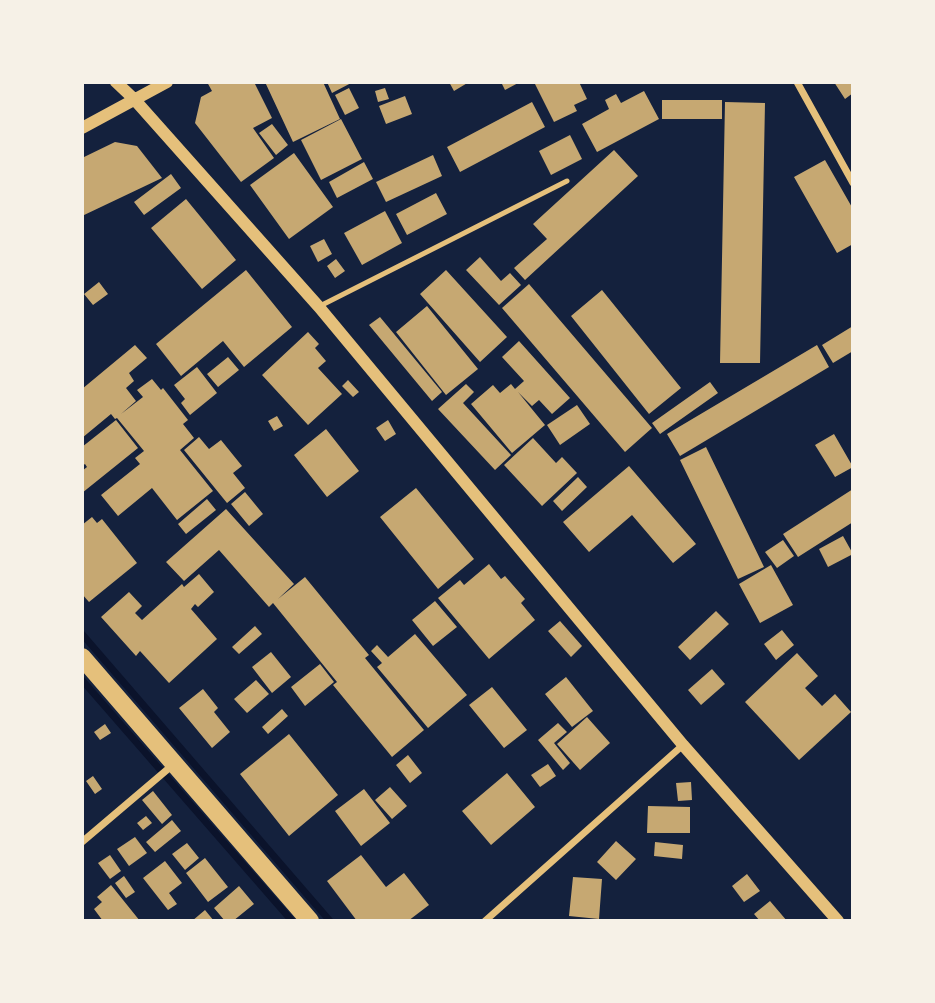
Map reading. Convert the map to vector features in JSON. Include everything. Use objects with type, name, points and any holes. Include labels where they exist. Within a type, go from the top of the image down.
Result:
[{"type":"main road","points":[[82,657],[310,921]]},
{"type":"street","points":[[116,82],[319,307],[682,745],[838,921]]},
{"type":"street","points":[[82,128],[167,82]]},
{"type":"street","points":[[797,82],[853,183]]},
{"type":"street","points":[[485,921],[682,745]]},
{"type":"street","points":[[82,842],[175,763]]},
{"type":"lane","points":[[319,307],[567,181]]},
{"type":"building","points":[[207,82],[254,82],[272,118],[253,128],[274,158],[241,182],[195,123],[201,97],[212,91]]},
{"type":"building","points":[[265,82],[323,82],[340,119],[293,142]]},
{"type":"building","points":[[327,82],[353,82],[332,93]]},
{"type":"building","points":[[449,82],[469,82],[454,91]]},
{"type":"building","points":[[501,82],[520,82],[505,90]]},
{"type":"building","points":[[534,82],[579,82],[587,99],[574,105],[577,111],[554,122]]},
{"type":"building","points":[[834,82],[853,82],[853,93],[845,99]]},
{"type":"building","points":[[349,88],[359,108],[345,115],[335,95]]},
{"type":"building","points":[[385,88],[389,99],[378,102],[375,91]]},
{"type":"building","points":[[644,91],[659,119],[597,152],[582,124],[609,109],[605,100],[616,94],[621,103]]},
{"type":"building","points":[[405,96],[412,114],[386,124],[379,106]]},
{"type":"building","points":[[662,100],[722,100],[722,119],[662,119]]},
{"type":"building","points":[[532,102],[545,127],[460,172],[447,147]]},
{"type":"building","points":[[725,102],[765,103],[760,363],[720,363]]},
{"type":"building","points":[[341,119],[362,159],[321,180],[301,140]]},
{"type":"building","points":[[272,124],[288,145],[276,155],[259,133]]},
{"type":"building","points":[[570,135],[582,159],[551,175],[539,151]]},
{"type":"building","points":[[115,142],[137,146],[162,178],[82,216],[82,158]]},
{"type":"building","points":[[614,150],[638,176],[525,280],[514,268],[547,239],[533,224]]},
{"type":"building","points":[[294,153],[333,207],[289,239],[250,185]]},
{"type":"building","points":[[433,155],[442,176],[386,202],[376,182]]},
{"type":"building","points":[[825,160],[853,209],[853,244],[837,253],[794,177]]},
{"type":"building","points":[[364,162],[373,179],[337,198],[329,182]]},
{"type":"building","points":[[171,174],[181,188],[144,215],[134,202]]},
{"type":"building","points":[[436,193],[447,214],[407,235],[396,214]]},
{"type":"building","points":[[186,199],[236,260],[202,289],[151,228]]},
{"type":"building","points":[[385,211],[402,243],[362,265],[344,233]]},
{"type":"building","points":[[324,239],[332,254],[318,262],[310,246]]},
{"type":"building","points":[[480,257],[501,281],[510,273],[521,285],[499,305],[466,270]]},
{"type":"building","points":[[336,259],[345,271],[335,278],[327,266]]},
{"type":"building","points":[[246,270],[292,327],[244,367],[223,341],[181,376],[156,344]]},
{"type":"building","points":[[446,270],[507,337],[480,362],[420,294]]},
{"type":"building","points":[[99,282],[108,294],[93,305],[84,294]]},
{"type":"building","points":[[529,284],[652,428],[625,452],[502,308]]},
{"type":"building","points":[[602,290],[681,388],[649,414],[571,316]]},
{"type":"building","points":[[427,306],[478,369],[446,395],[396,332]]},
{"type":"building","points":[[380,317],[442,392],[432,401],[369,325]]},
{"type":"building","points":[[853,326],[853,351],[833,363],[822,345]]},
{"type":"building","points":[[308,332],[319,344],[315,348],[326,361],[318,368],[342,394],[308,425],[262,375]]},
{"type":"building","points":[[519,341],[570,398],[552,414],[539,400],[532,406],[518,392],[545,425],[512,453],[471,404],[493,385],[500,393],[511,384],[515,389],[524,381],[502,357]]},
{"type":"building","points":[[135,345],[147,358],[129,373],[134,381],[126,388],[136,401],[121,414],[143,397],[137,390],[152,379],[161,390],[163,388],[188,420],[183,424],[194,438],[180,450],[213,491],[177,520],[152,488],[118,516],[101,495],[140,464],[135,458],[144,451],[117,418],[111,414],[82,438],[82,389]]},
{"type":"building","points":[[817,345],[829,367],[680,456],[667,434]]},
{"type":"building","points":[[228,357],[239,370],[218,387],[207,374]]},
{"type":"building","points":[[197,367],[217,393],[190,415],[181,403],[185,399],[174,385]]},
{"type":"building","points":[[348,380],[359,392],[353,397],[342,386]]},
{"type":"building","points":[[710,382],[718,393],[660,434],[652,423]]},
{"type":"building","points":[[466,384],[474,392],[463,403],[511,455],[495,470],[438,409]]},
{"type":"building","points":[[577,405],[590,424],[560,445],[547,425]]},
{"type":"building","points":[[277,416],[283,426],[274,431],[268,421]]},
{"type":"building","points":[[116,420],[138,448],[82,493],[82,471],[87,467],[85,464],[82,466],[82,447]]},
{"type":"building","points":[[388,420],[396,434],[385,441],[376,428]]},
{"type":"building","points":[[326,429],[359,471],[327,497],[294,455]]},
{"type":"building","points":[[834,434],[853,467],[835,477],[815,445]]},
{"type":"building","points":[[199,437],[209,449],[221,440],[242,466],[233,473],[245,488],[227,503],[184,450]]},
{"type":"building","points":[[533,438],[556,463],[562,457],[577,473],[542,506],[504,465]]},
{"type":"building","points":[[706,447],[764,567],[738,579],[680,460]]},
{"type":"building","points":[[629,466],[696,544],[673,563],[632,515],[589,552],[563,522]]},
{"type":"building","points":[[578,477],[587,487],[562,511],[553,501]]},
{"type":"building","points":[[416,488],[474,559],[438,589],[380,517]]},
{"type":"building","points":[[853,489],[853,522],[798,557],[783,534]]},
{"type":"building","points":[[245,492],[263,514],[249,526],[231,504]]},
{"type":"building","points":[[207,499],[216,510],[186,534],[178,524]]},
{"type":"building","points":[[226,509],[294,584],[278,599],[305,577],[369,655],[365,658],[424,730],[392,757],[333,685],[337,682],[273,603],[269,607],[219,550],[184,581],[166,562]]},
{"type":"building","points":[[92,517],[97,523],[102,519],[137,563],[89,602],[82,594],[82,525]]},
{"type":"building","points":[[843,536],[853,554],[828,567],[819,549]]},
{"type":"building","points":[[783,540],[794,556],[777,568],[765,552]]},
{"type":"building","points":[[489,564],[501,579],[505,576],[525,599],[521,603],[535,620],[489,659],[438,598],[460,580],[464,585]]},
{"type":"building","points":[[771,565],[793,605],[760,623],[739,584]]},
{"type":"building","points":[[199,574],[214,592],[198,607],[195,604],[191,609],[217,639],[169,683],[140,651],[136,656],[101,617],[129,592],[142,606],[135,613],[142,620],[182,584],[184,587]]},
{"type":"building","points":[[435,601],[457,627],[433,646],[412,620]]},
{"type":"building","points":[[716,611],[729,624],[690,660],[678,647]]},
{"type":"building","points":[[560,621],[582,646],[571,657],[548,631]]},
{"type":"building","points":[[255,626],[262,634],[239,654],[232,647]]},
{"type":"building","points":[[782,630],[794,645],[776,660],[764,644]]},
{"type":"building","points":[[415,634],[467,695],[428,728],[377,667],[382,663],[371,651],[377,645],[388,657]]},
{"type":"building","points":[[271,652],[291,677],[272,693],[252,667]]},
{"type":"building","points":[[797,653],[818,676],[805,688],[822,706],[835,694],[851,712],[799,760],[745,702]]},
{"type":"building","points":[[320,664],[334,682],[305,706],[291,687]]},
{"type":"building","points":[[712,669],[725,684],[701,705],[688,690]]},
{"type":"building","points":[[566,677],[593,711],[572,727],[545,694]]},
{"type":"building","points":[[256,680],[269,694],[247,713],[234,699]]},
{"type":"building","points":[[492,687],[527,730],[504,748],[469,705]]},
{"type":"building","points":[[203,689],[218,708],[214,712],[230,732],[212,748],[179,708]]},
{"type":"building","points":[[282,709],[288,716],[268,734],[262,727]]},
{"type":"building","points":[[587,717],[610,743],[580,770],[557,744]]},
{"type":"building","points":[[558,723],[567,732],[554,743],[570,763],[563,770],[538,740]]},
{"type":"building","points":[[105,724],[111,733],[100,740],[94,732]]},
{"type":"building","points":[[289,734],[338,795],[289,836],[240,774]]},
{"type":"building","points":[[408,755],[422,773],[410,783],[396,765]]},
{"type":"building","points":[[548,764],[556,776],[540,787],[531,775]]},
{"type":"building","points":[[507,773],[535,807],[491,845],[462,811]]},
{"type":"building","points":[[93,776],[102,789],[95,794],[86,781]]},
{"type":"building","points":[[691,782],[692,800],[678,801],[676,783]]},
{"type":"building","points":[[390,787],[407,806],[392,819],[375,800]]},
{"type":"building","points":[[364,789],[390,823],[361,846],[335,811]]},
{"type":"building","points":[[153,791],[172,815],[162,824],[142,800]]},
{"type":"building","points":[[648,806],[690,807],[690,833],[647,833]]},
{"type":"building","points":[[146,816],[152,823],[143,830],[137,823]]},
{"type":"building","points":[[172,820],[181,831],[155,852],[146,842]]},
{"type":"building","points":[[135,837],[147,853],[129,866],[117,849]]},
{"type":"building","points":[[616,841],[636,859],[616,880],[597,862]]},
{"type":"building","points":[[655,842],[683,845],[682,859],[654,856]]},
{"type":"building","points":[[187,843],[199,858],[185,870],[172,854]]},
{"type":"building","points":[[110,855],[121,871],[110,879],[98,863]]},
{"type":"building","points":[[361,855],[386,887],[404,873],[429,905],[408,921],[357,921],[327,881]]},
{"type":"building","points":[[205,858],[228,887],[208,902],[186,873]]},
{"type":"building","points":[[165,861],[182,883],[169,893],[177,904],[168,910],[143,878]]},
{"type":"building","points":[[747,874],[760,891],[744,902],[732,886]]},
{"type":"building","points":[[124,876],[135,892],[126,898],[115,883]]},
{"type":"building","points":[[573,877],[602,879],[599,919],[569,916]]},
{"type":"building","points":[[111,885],[140,921],[103,921],[94,909],[102,902],[97,897]]},
{"type":"building","points":[[239,886],[254,904],[233,921],[225,921],[214,908]]},
{"type":"building","points":[[770,901],[787,921],[760,921],[754,914]]},
{"type":"building","points":[[205,910],[214,921],[192,921]]},
{"type":"waterway","points":[[82,634],[330,921]]},
{"type":"waterway","points":[[82,680],[292,921]]}]
